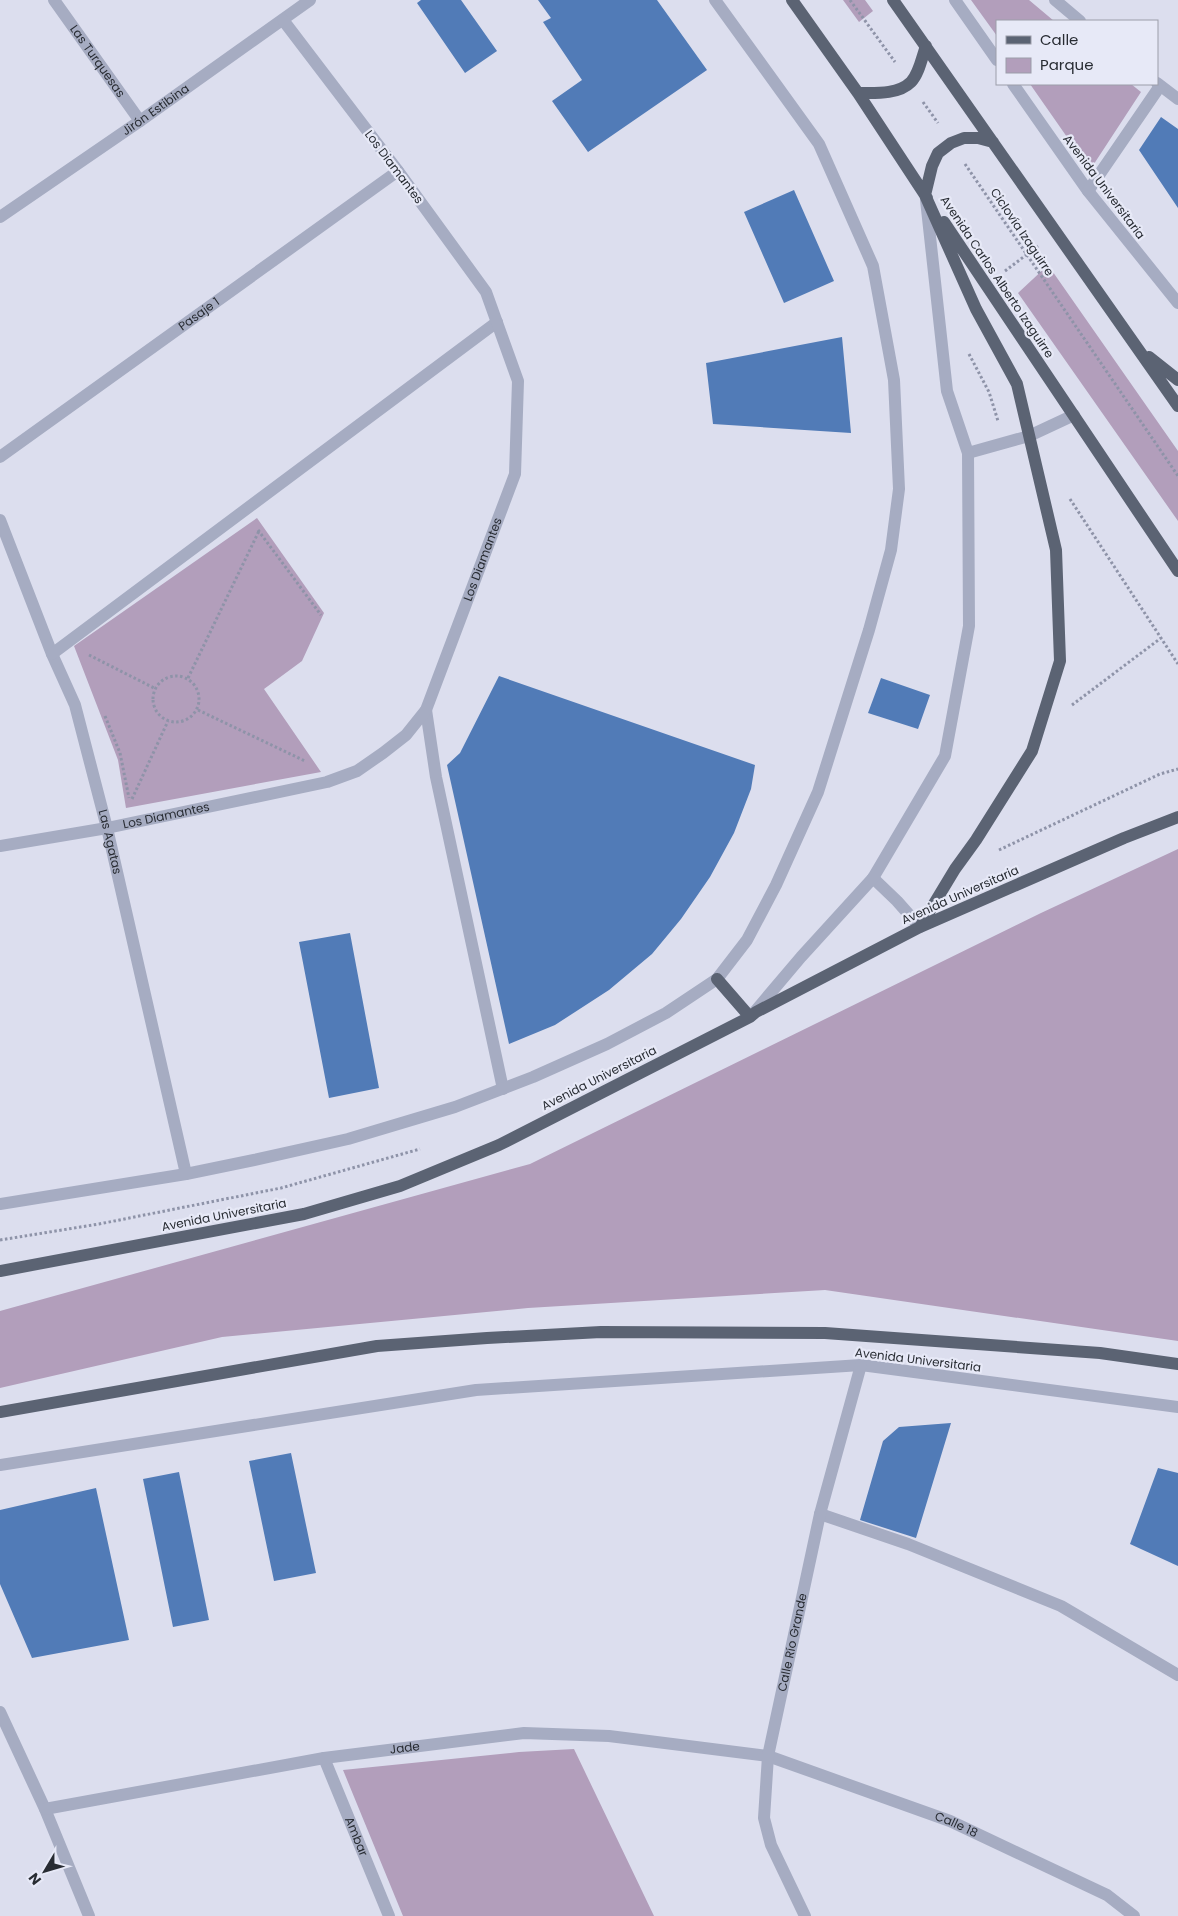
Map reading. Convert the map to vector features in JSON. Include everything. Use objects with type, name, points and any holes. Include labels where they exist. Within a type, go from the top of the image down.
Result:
[{"type":"main road","name":"Avenida Carlos Alberto Izaguirre","points":[[792,0],[858,93],[1178,571]]},
{"type":"main road","points":[[893,0],[1178,406]]},
{"type":"main road","points":[[858,93],[895,91],[910,82],[917,71],[926,46]]},
{"type":"main road","points":[[920,927],[1032,751],[1060,661],[1056,550],[1017,384],[976,309],[925,195],[932,166],[938,153],[951,143],[964,138],[978,138],[993,142]]},
{"type":"main road","points":[[1136,347],[1178,380]]},
{"type":"main road","name":"Avenida Universitaria","points":[[0,1271],[304,1214],[400,1186],[498,1145],[750,1017],[756,1012],[920,927],[1115,842],[1178,817]]},
{"type":"main road","points":[[717,979],[750,1017]]},
{"type":"main road","name":"Avenida Universitaria","points":[[0,1412],[377,1346],[601,1332],[825,1332],[1100,1353],[1178,1364]]},
{"type":"street","name":"Las Turquesas","points":[[54,0],[140,121]]},
{"type":"street","name":"Jirón Estibina","points":[[0,217],[140,121],[310,0]]},
{"type":"street","points":[[0,1204],[186,1174],[348,1140],[455,1107],[503,1089],[607,1044],[666,1012],[717,979],[747,940],[776,885],[818,792],[869,630],[891,550],[898,489],[894,380],[873,266],[819,144],[715,0]]},
{"type":"street","points":[[955,0],[996,59]]},
{"type":"street","points":[[1055,0],[1079,20]]},
{"type":"street","name":"Los Diamantes","points":[[0,846],[107,828],[327,782],[357,771],[406,735],[426,710],[515,474],[518,381],[486,292],[398,172],[282,20]]},
{"type":"street","points":[[1158,84],[1178,99]]},
{"type":"street","name":"Avenida Universitaria","points":[[1014,85],[1088,191],[1178,304]]},
{"type":"street","points":[[1088,191],[1157,85]]},
{"type":"street","name":"Pasaje 1","points":[[0,457],[398,172]]},
{"type":"street","points":[[750,1017],[800,958],[873,878],[945,756],[969,626],[968,453],[947,391],[925,195]]},
{"type":"street","points":[[52,654],[497,322]]},
{"type":"street","points":[[968,453],[1029,436],[1074,415]]},
{"type":"street","name":"Las Agatas","points":[[0,520],[52,654],[75,705],[107,828],[186,1174]]},
{"type":"street","points":[[426,710],[436,777],[503,1089]]},
{"type":"street","points":[[873,878],[920,927]]},
{"type":"street","name":"Avenida Universitaria","points":[[0,1465],[476,1390],[861,1365],[1178,1408]]},
{"type":"street","name":"Calle Río Grande","points":[[805,1916],[771,1845],[764,1818],[768,1756],[820,1514],[861,1365]]},
{"type":"street","points":[[820,1514],[908,1544],[1061,1606],[1178,1675]]},
{"type":"street","points":[[0,1712],[45,1808],[90,1916]]},
{"type":"street","name":"Jade","points":[[45,1808],[324,1758],[524,1733],[608,1736],[768,1756]]},
{"type":"street","name":"Calle 18","points":[[768,1756],[950,1821],[1107,1895],[1134,1916]]},
{"type":"street","name":"Ambar","points":[[324,1758],[389,1916]]},
{"type":"path","name":"Ciclovía Izaguirre","points":[[850,0],[910,82],[1178,476]]},
{"type":"path","points":[[999,276],[1039,246]]},
{"type":"path","points":[[968,352],[989,392],[1000,427]]},
{"type":"path","points":[[1066,493],[1178,664]]},
{"type":"path","points":[[255,526],[321,615]]},
{"type":"path","points":[[188,678],[259,531]]},
{"type":"path","points":[[1039,730],[1161,638]]},
{"type":"path","points":[[88,654],[156,688]]},
{"type":"path","points":[[177,675],[188,678],[199,692],[198,710],[190,719],[179,723],[168,721],[158,715],[153,705],[153,694],[158,684],[166,677],[177,675]]},
{"type":"path","points":[[103,710],[120,753],[130,804],[168,721]]},
{"type":"path","points":[[198,710],[312,764]]},
{"type":"green space","points":[[843,0],[865,0],[873,11],[859,22]]},
{"type":"green space","points":[[971,0],[1029,0],[1053,20],[996,20],[996,35]]},
{"type":"green space","points":[[1031,85],[1132,85],[1141,92],[1090,170]]},
{"type":"green space","points":[[1048,265],[1178,451],[1178,521],[1018,293]]},
{"type":"green space","points":[[257,518],[324,613],[302,661],[264,689],[321,772],[126,808],[118,760],[74,646]]},
{"type":"green space","points":[[1178,849],[1178,1341],[825,1290],[528,1308],[222,1337],[0,1388],[0,1311],[530,1164],[1041,913]]},
{"type":"green space","points":[[574,1749],[654,1916],[403,1916],[343,1770],[519,1752]]},
{"type":"building","points":[[421,0],[461,0],[497,51],[465,73],[417,3]]},
{"type":"building","points":[[538,0],[657,0],[707,70],[588,152],[552,101],[582,80],[543,22],[551,18]]},
{"type":"building","points":[[1161,117],[1178,129],[1178,208],[1139,150]]},
{"type":"building","points":[[794,190],[834,281],[784,303],[744,212]]},
{"type":"building","points":[[842,337],[851,433],[713,424],[706,363]]},
{"type":"building","points":[[499,676],[755,765],[751,789],[734,833],[710,877],[681,919],[652,954],[609,990],[555,1025],[509,1044],[447,765],[460,753]]},
{"type":"building","points":[[881,678],[930,695],[918,729],[868,713]]},
{"type":"building","points":[[350,933],[379,1088],[329,1098],[299,942]]},
{"type":"building","points":[[951,1423],[916,1538],[860,1520],[883,1441],[899,1427]]},
{"type":"building","points":[[291,1453],[316,1573],[274,1581],[249,1461]]},
{"type":"building","points":[[1158,1468],[1178,1473],[1178,1566],[1130,1544]]},
{"type":"building","points":[[179,1472],[209,1620],[173,1627],[143,1479]]},
{"type":"building","points":[[96,1488],[129,1640],[32,1658],[0,1584],[0,1510]]}]
